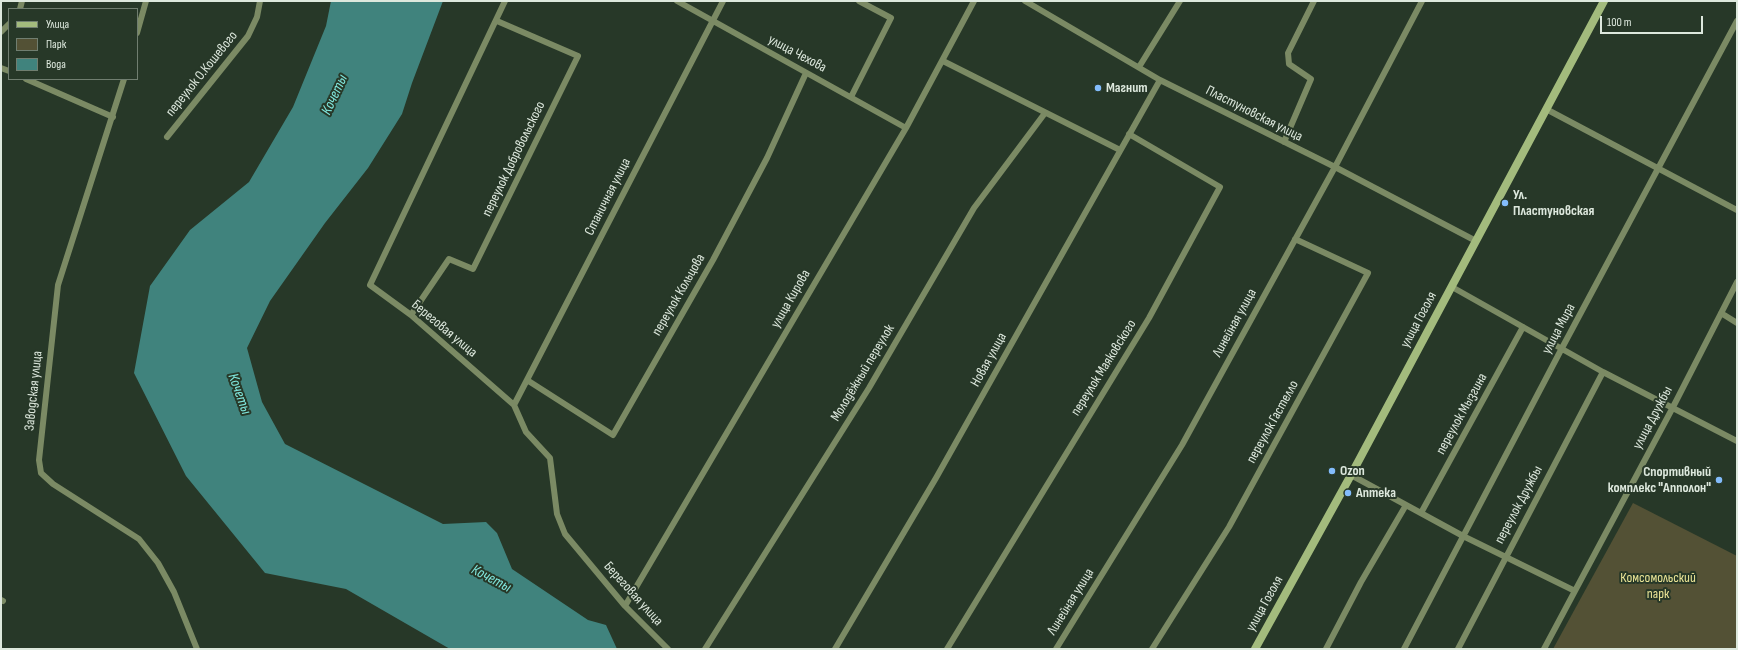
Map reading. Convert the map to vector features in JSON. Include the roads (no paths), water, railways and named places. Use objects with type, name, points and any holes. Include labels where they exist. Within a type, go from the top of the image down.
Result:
[{"type":"street","points":[[138,29],[146,1]]},
{"type":"street","name":"переулок О.Кошевого","points":[[167,137],[248,36],[257,17],[260,1]]},
{"type":"street","name":"Береговая улица","points":[[506,1],[370,285],[411,315],[514,405],[526,432],[550,458],[557,514],[565,534],[625,606],[668,649]]},
{"type":"street","name":"улица Чехова","points":[[676,1],[906,128]]},
{"type":"street","name":"Станичная улица","points":[[514,405],[723,1]]},
{"type":"street","points":[[851,97],[891,18],[859,1]]},
{"type":"street","name":"улица Кирова","points":[[625,606],[906,128],[974,1]]},
{"type":"street","name":"Пластуновская улица","points":[[1025,1],[1160,80],[1335,167],[1476,241]]},
{"type":"street","points":[[1139,67],[1180,1]]},
{"type":"street","points":[[1284,142],[1311,79],[1289,64],[1288,53],[1314,1]]},
{"type":"street","name":"Линейная улица","points":[[1056,649],[1182,445],[1294,239],[1335,167],[1422,1]]},
{"type":"street","name":"улица Гоголя","points":[[1255,649],[1351,475],[1604,1]]},
{"type":"street","name":"переулок Добровольского","points":[[411,315],[449,259],[473,269],[578,56],[497,21]]},
{"type":"street","name":"улица Мира","points":[[1404,649],[1562,348],[1737,21]]},
{"type":"street","points":[[943,61],[1120,150]]},
{"type":"street","name":"переулок Кольцова","points":[[527,380],[613,435],[713,260],[767,158],[806,73]]},
{"type":"street","points":[[28,80],[113,117]]},
{"type":"street","name":"Заводская улица","points":[[124,80],[58,285],[39,460],[41,473],[53,484],[139,539],[158,563],[174,592],[197,649]]},
{"type":"street","name":"Новая улица","points":[[835,649],[936,478],[1160,80]]},
{"type":"street","points":[[1546,109],[1737,210]]},
{"type":"street","name":"Молодёжный переулок","points":[[705,649],[869,388],[974,208],[1046,113]]},
{"type":"street","name":"переулок Маяковского","points":[[947,649],[1149,318],[1220,187],[1129,134]]},
{"type":"street","name":"переулок Гастелло","points":[[1152,649],[1229,527],[1368,273],[1294,239]]},
{"type":"street","name":"улица Дружбы","points":[[1544,649],[1672,409],[1737,282]]},
{"type":"street","points":[[1452,287],[1603,372],[1672,409],[1737,441]]},
{"type":"street","points":[[1721,314],[1737,323]]},
{"type":"street","name":"переулок Мызгина","points":[[1421,514],[1523,327]]},
{"type":"street","name":"переулок Дружбы","points":[[1458,649],[1603,372]]},
{"type":"street","points":[[1351,475],[1505,558],[1575,591]]},
{"type":"street","points":[[1326,649],[1361,582],[1406,505]]},
{"type":"water","name":"Кочеты","points":[[331,1],[443,1],[402,114],[368,168],[325,223],[270,301],[247,348],[262,402],[285,444],[443,524],[486,522],[497,533],[512,569],[588,620],[606,625],[617,649],[450,649],[346,589],[265,573],[186,476],[134,373],[150,286],[190,230],[249,182],[293,107],[326,26]]},
{"type":"place","name":"Магнит","points":[[1098,88]]},
{"type":"place","name":"Ул. Пластуновская","points":[[1505,203]]},
{"type":"place","name":"Ozon","points":[[1332,471]]},
{"type":"place","name":"Спортивный комплекс \"Апполон\"","points":[[1719,480]]},
{"type":"place","name":"Аптека","points":[[1348,493]]},
{"type":"park label","name":"Комсомольский парк","points":[[1658,586]]}]
